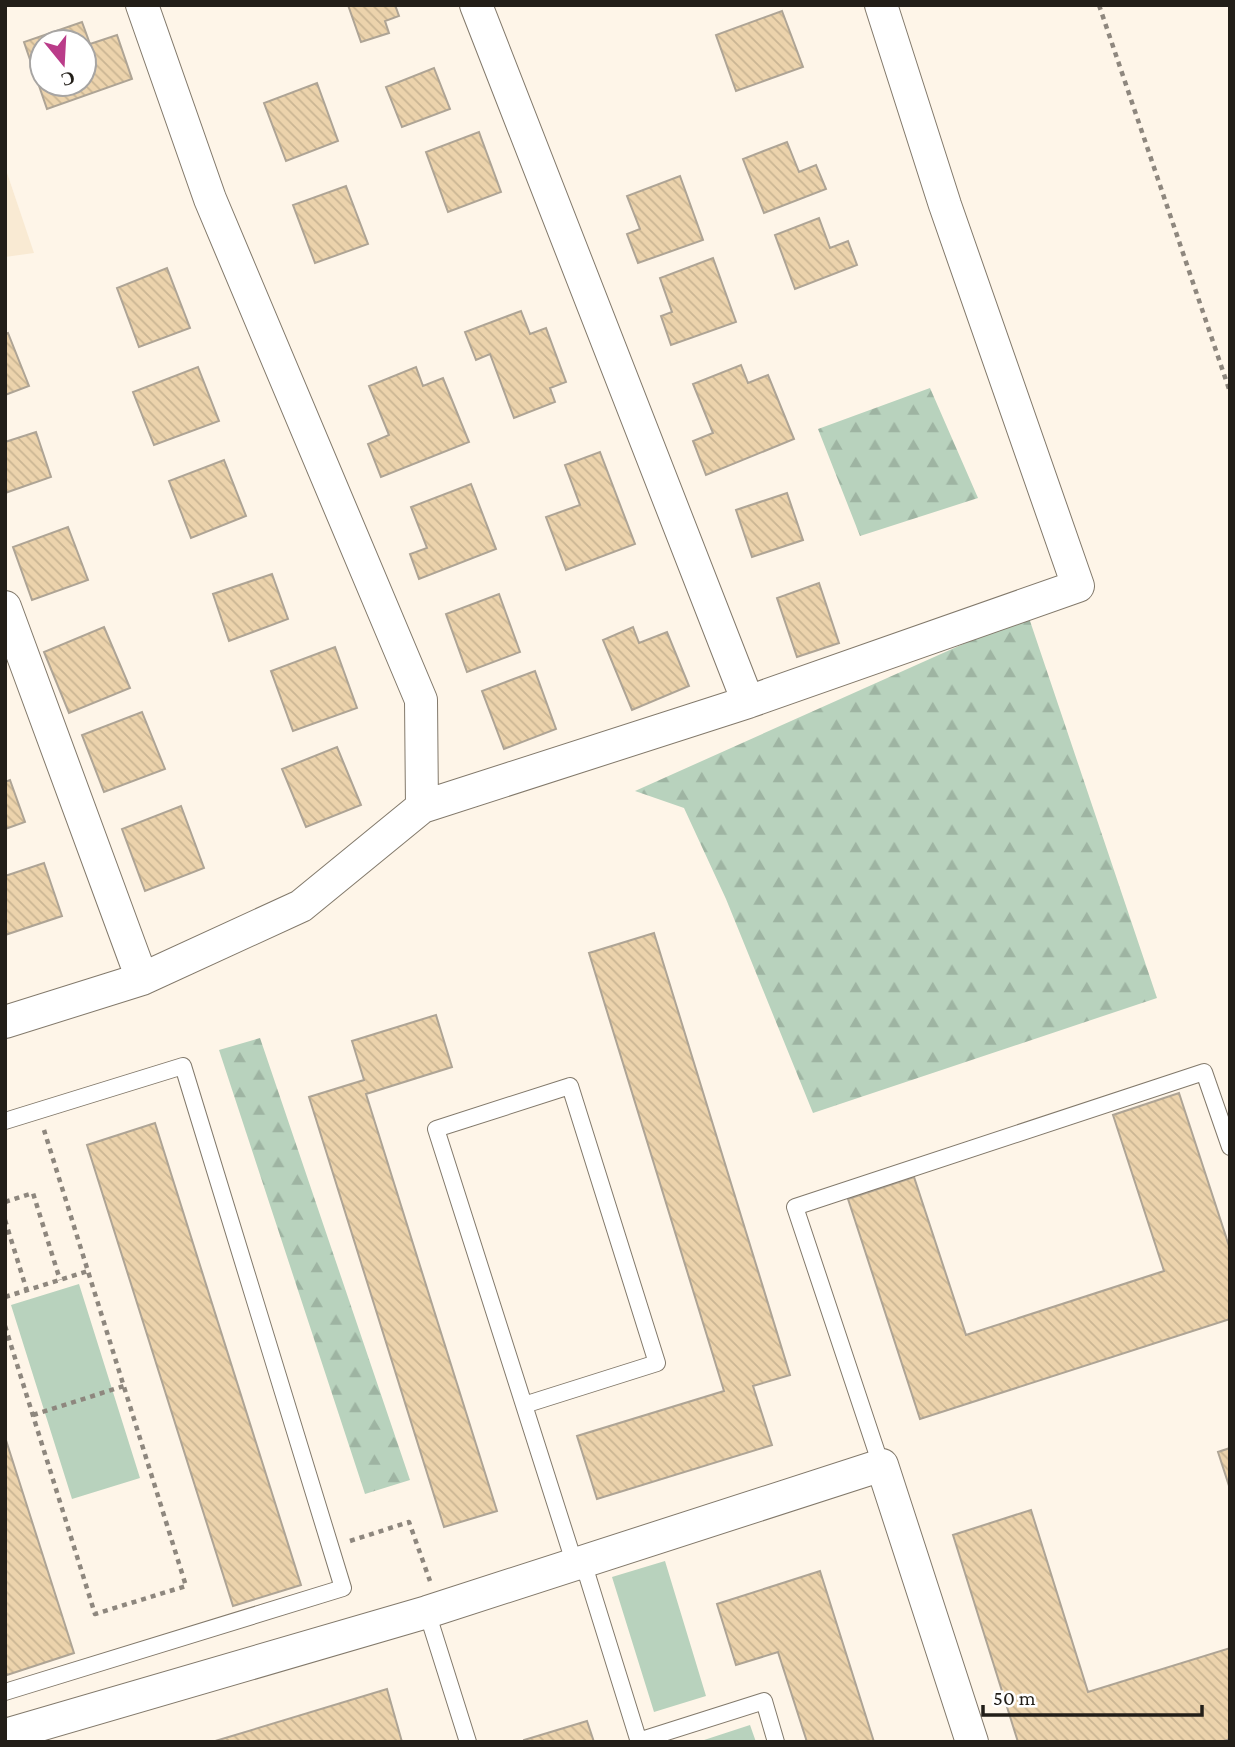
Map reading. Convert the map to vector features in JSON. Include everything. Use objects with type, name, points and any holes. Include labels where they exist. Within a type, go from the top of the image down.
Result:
[{"type":"street","points":[[142,5],[210,199],[421,699],[422,807]]},
{"type":"street","points":[[476,5],[748,702]]},
{"type":"street","points":[[5,1022],[142,979],[300,905],[422,807],[748,702],[1077,586],[945,205],[881,5]]},
{"type":"street","points":[[5,607],[142,979]]},
{"type":"street","points":[[5,1735],[433,1610],[881,1465],[972,1742]]},
{"type":"lane","points":[[5,1121],[183,1066],[343,1588],[5,1692]]},
{"type":"lane","points":[[881,1465],[795,1207],[1204,1072],[1230,1147]]},
{"type":"lane","points":[[524,1405],[657,1363],[570,1086],[436,1129],[575,1565],[587,1575],[638,1741],[764,1702],[776,1742]]},
{"type":"lane","points":[[433,1610],[468,1742]]},
{"type":"path","points":[[1099,5],[1230,392]]},
{"type":"path","points":[[5,1325],[95,1614],[186,1586],[38,1111]]},
{"type":"path","points":[[5,1202],[33,1193],[60,1280]]},
{"type":"path","points":[[5,1220],[27,1291]]},
{"type":"path","points":[[5,1297],[88,1271]]},
{"type":"path","points":[[33,1415],[124,1386]]},
{"type":"path","points":[[330,1547],[409,1522],[433,1610]]},
{"type":"shaded area","points":[[5,167],[34,253],[5,257]]},
{"type":"green space","points":[[930,388],[978,498],[860,536],[818,429]]},
{"type":"green space","points":[[1028,615],[1157,998],[813,1113],[726,899],[684,808],[635,791]]},
{"type":"green space","points":[[260,1038],[410,1480],[365,1494],[219,1050]]},
{"type":"green space","points":[[79,1284],[140,1478],[72,1499],[11,1305]]},
{"type":"green space","points":[[665,1561],[706,1696],[654,1712],[612,1577]]},
{"type":"green space","points":[[750,1725],[756,1742],[698,1742]]},
{"type":"building","points":[[348,5],[395,5],[399,16],[385,21],[389,33],[361,42]]},
{"type":"building","points":[[782,11],[803,67],[736,91],[716,35]]},
{"type":"building","points":[[82,22],[84,28],[65,28]]},
{"type":"building","points":[[117,35],[132,79],[98,91],[98,41]]},
{"type":"building","points":[[434,68],[450,109],[402,127],[386,87]]},
{"type":"building","points":[[317,83],[338,141],[286,161],[264,103]]},
{"type":"building","points":[[43,98],[78,98],[47,109]]},
{"type":"building","points":[[479,132],[501,192],[448,212],[426,152]]},
{"type":"building","points":[[787,142],[799,172],[816,165],[826,189],[764,213],[743,159]]},
{"type":"building","points":[[680,176],[703,240],[638,263],[627,234],[640,229],[627,196]]},
{"type":"building","points":[[346,186],[368,244],[315,263],[293,205]]},
{"type":"building","points":[[819,218],[830,248],[848,241],[857,265],[795,289],[775,235]]},
{"type":"building","points":[[713,258],[736,322],[671,345],[661,316],[672,312],[660,278]]},
{"type":"building","points":[[167,268],[190,328],[139,347],[117,288]]},
{"type":"building","points":[[521,311],[530,334],[546,328],[566,382],[550,388],[555,402],[514,418],[490,354],[476,360],[465,332]]},
{"type":"building","points":[[8,333],[29,386],[5,395],[5,334]]},
{"type":"building","points":[[741,365],[748,383],[768,375],[794,439],[706,475],[693,441],[713,433],[693,384]]},
{"type":"building","points":[[198,367],[219,421],[154,445],[133,392]]},
{"type":"building","points":[[416,367],[423,386],[443,378],[469,442],[381,477],[368,444],[389,435],[369,386]]},
{"type":"building","points":[[36,432],[51,477],[5,493],[5,442]]},
{"type":"building","points":[[600,452],[635,544],[566,570],[546,517],[580,505],[565,465]]},
{"type":"building","points":[[224,460],[246,516],[191,538],[169,481]]},
{"type":"building","points":[[471,484],[496,549],[419,579],[410,554],[427,548],[411,507]]},
{"type":"building","points":[[787,493],[803,540],[752,557],[736,510]]},
{"type":"building","points":[[68,527],[88,580],[32,600],[13,547]]},
{"type":"building","points":[[272,574],[288,619],[229,641],[213,594]]},
{"type":"building","points":[[819,583],[839,643],[797,657],[777,598]]},
{"type":"building","points":[[499,594],[520,652],[467,672],[446,614]]},
{"type":"building","points":[[104,627],[130,688],[69,713],[44,652]]},
{"type":"building","points":[[633,627],[639,643],[667,632],[689,686],[632,710],[603,640]]},
{"type":"building","points":[[335,647],[357,708],[293,731],[271,671]]},
{"type":"building","points":[[535,671],[556,729],[504,749],[482,691]]},
{"type":"building","points":[[142,712],[165,769],[104,792],[82,735]]},
{"type":"building","points":[[337,747],[361,805],[306,827],[282,769]]},
{"type":"building","points":[[10,780],[25,822],[5,829],[5,782]]},
{"type":"building","points":[[181,806],[204,868],[145,891],[122,829]]},
{"type":"building","points":[[44,863],[62,916],[5,935],[5,876]]},
{"type":"building","points":[[654,933],[790,1375],[753,1386],[772,1445],[597,1499],[577,1436],[724,1391],[589,953]]},
{"type":"building","points":[[436,1015],[452,1067],[366,1094],[497,1511],[444,1527],[309,1097],[364,1080],[352,1041]]},
{"type":"building","points":[[1179,1093],[1230,1249],[1230,1319],[920,1419],[848,1199],[914,1177],[966,1335],[1164,1271],[1113,1115]]},
{"type":"building","points":[[155,1123],[301,1585],[233,1606],[87,1145]]},
{"type":"building","points":[[5,1437],[74,1653],[7,1675],[5,1670]]},
{"type":"building","points":[[1230,1448],[1230,1489],[1218,1452]]},
{"type":"building","points":[[1031,1510],[1088,1692],[1230,1648],[1230,1739],[1221,1742],[1018,1742],[953,1535]]},
{"type":"building","points":[[820,1571],[874,1742],[807,1742],[778,1652],[736,1665],[717,1604]]},
{"type":"building","points":[[387,1689],[402,1742],[212,1742]]},
{"type":"building","points":[[587,1721],[594,1742],[524,1742],[524,1740]]}]
